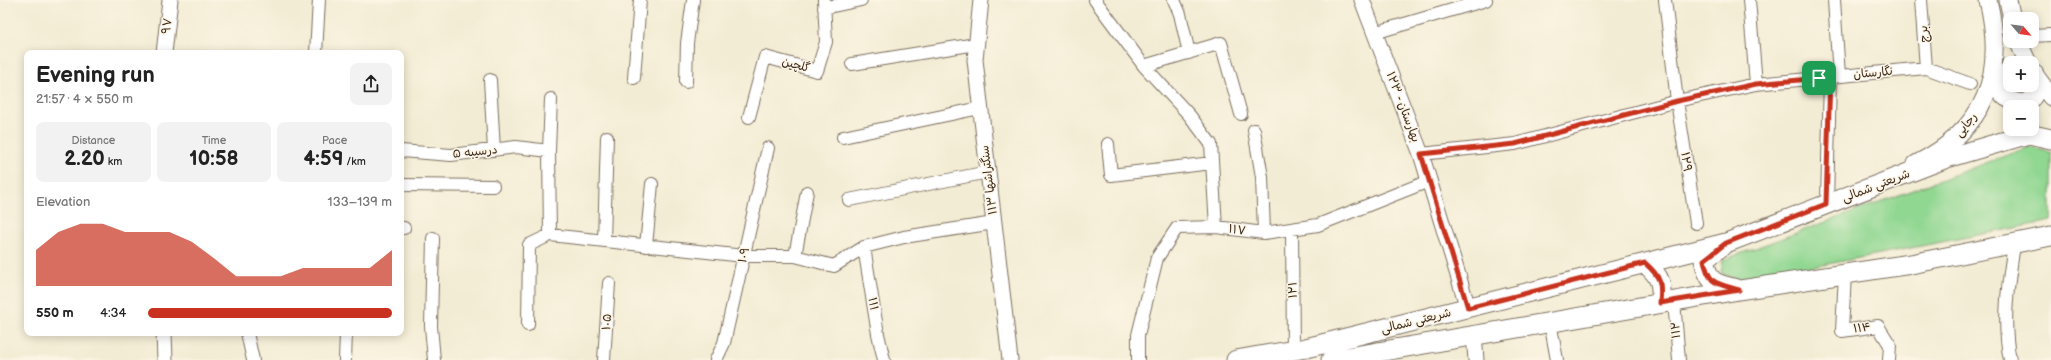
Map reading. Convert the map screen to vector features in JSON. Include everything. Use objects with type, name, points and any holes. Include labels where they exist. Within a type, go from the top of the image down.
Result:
[{"type":"main road","name":"رجایی","points":[[1854,194],[1928,157],[1954,140],[1974,117],[1987,95],[1994,68],[1995,38],[1988,0]]},
{"type":"main road","points":[[2008,0],[2011,12]]},
{"type":"main road","points":[[1994,68],[1996,86],[2004,97],[2015,102],[2026,103],[2036,95],[2036,92]]},
{"type":"main road","points":[[2039,79],[2051,97]]},
{"type":"main road","name":"شریعتی شمالی","points":[[1236,360],[1293,350],[1468,308],[1726,243],[1947,158],[2029,134],[2051,139]]},
{"type":"main road","name":"شریعتی شمالی","points":[[1331,360],[1667,302],[1845,274],[2014,245],[2051,236]]},
{"type":"main road","points":[[1726,243],[1704,260],[1706,272],[1714,283],[1739,290]]},
{"type":"main road","points":[[1645,263],[1656,272],[1662,284],[1667,302]]},
{"type":"street","name":"۹۷","points":[[164,50],[170,0]]},
{"type":"street","points":[[316,50],[319,0]]},
{"type":"street","points":[[634,78],[640,0]]},
{"type":"street","points":[[686,82],[687,43],[693,0]]},
{"type":"street","points":[[824,4],[861,0]]},
{"type":"street","name":"سنگتراشها ۱۱۳","points":[[981,0],[975,60],[1010,360]]},
{"type":"street","points":[[1094,0],[1144,66],[1190,116],[1211,144],[1216,227]]},
{"type":"street","points":[[1174,0],[1180,14],[1188,53]]},
{"type":"street","name":"بهارستان - ۱۲۳","points":[[1362,0],[1421,154],[1468,308]]},
{"type":"street","points":[[1374,32],[1486,0]]},
{"type":"street","name":"۱۲۹","points":[[1665,0],[1677,101],[1696,223]]},
{"type":"street","points":[[1749,0],[1756,84]]},
{"type":"street","points":[[1826,204],[1835,76],[1834,0]]},
{"type":"street","name":"برج","points":[[1922,0],[1926,68]]},
{"type":"street","name":"گلچین","points":[[749,117],[765,57],[817,71],[826,42],[824,4]]},
{"type":"street","points":[[2039,36],[2051,35]]},
{"type":"street","points":[[1144,66],[1222,43],[1241,114]]},
{"type":"street","points":[[852,64],[976,44]]},
{"type":"street","points":[[1926,68],[1970,84]]},
{"type":"street","name":"نگارستان","points":[[1421,154],[1515,144],[1677,101],[1756,84],[1926,68]]},
{"type":"street","points":[[490,80],[494,150]]},
{"type":"street","points":[[550,235],[548,151],[551,99]]},
{"type":"street","points":[[843,137],[980,108]]},
{"type":"street","points":[[1254,130],[1262,177],[1264,233]]},
{"type":"street","points":[[604,241],[608,137]]},
{"type":"street","points":[[1108,144],[1111,175],[1212,164]]},
{"type":"street","name":"درسیبه ۵","points":[[404,151],[451,155],[516,148],[548,151]]},
{"type":"street","name":"۱۰۹","points":[[716,360],[724,343],[768,148]]},
{"type":"street","points":[[850,200],[988,172]]},
{"type":"street","name":"۱۱۷","points":[[1138,360],[1138,336],[1156,258],[1177,228],[1216,227],[1264,233],[1292,229],[1318,224],[1429,181]]},
{"type":"street","points":[[646,246],[652,184]]},
{"type":"street","points":[[404,185],[493,186]]},
{"type":"street","points":[[795,256],[808,192]]},
{"type":"street","points":[[528,325],[529,246],[550,235],[744,256],[795,256],[834,266],[864,247],[904,237],[994,223]]},
{"type":"street","name":"۱۲۱","points":[[1292,229],[1293,350]]},
{"type":"street","points":[[433,238],[431,326],[434,360]]},
{"type":"street","points":[[2010,360],[2006,339],[2006,294],[2014,245]]},
{"type":"street","name":"۱۱۱","points":[[864,247],[878,334],[884,360]]},
{"type":"street","name":"۱۱۴","points":[[1845,274],[1842,331],[1878,326],[1890,345],[1889,360]]},
{"type":"street","name":"۱۰۵","points":[[604,360],[609,283]]},
{"type":"street","name":"۱۱۲","points":[[1667,302],[1679,360]]},
{"type":"street","points":[[1550,322],[1557,360]]},
{"type":"street","points":[[1474,335],[1476,360]]},
{"type":"street","points":[[164,336],[165,360]]},
{"type":"street","points":[[249,336],[253,360]]},
{"type":"street","points":[[345,360],[346,336]]},
{"type":"green space","points":[[2029,147],[2051,152],[2051,221],[1745,280],[1733,278],[1721,273],[1723,260]]},
{"type":"route","points":[[1830,77],[1826,204],[1726,243],[1704,260],[1706,272],[1714,283],[1739,290],[1660,303],[1662,284],[1656,272],[1645,263],[1468,308],[1421,154],[1515,144],[1677,101],[1756,84],[1819,78],[1830,77]]}]
